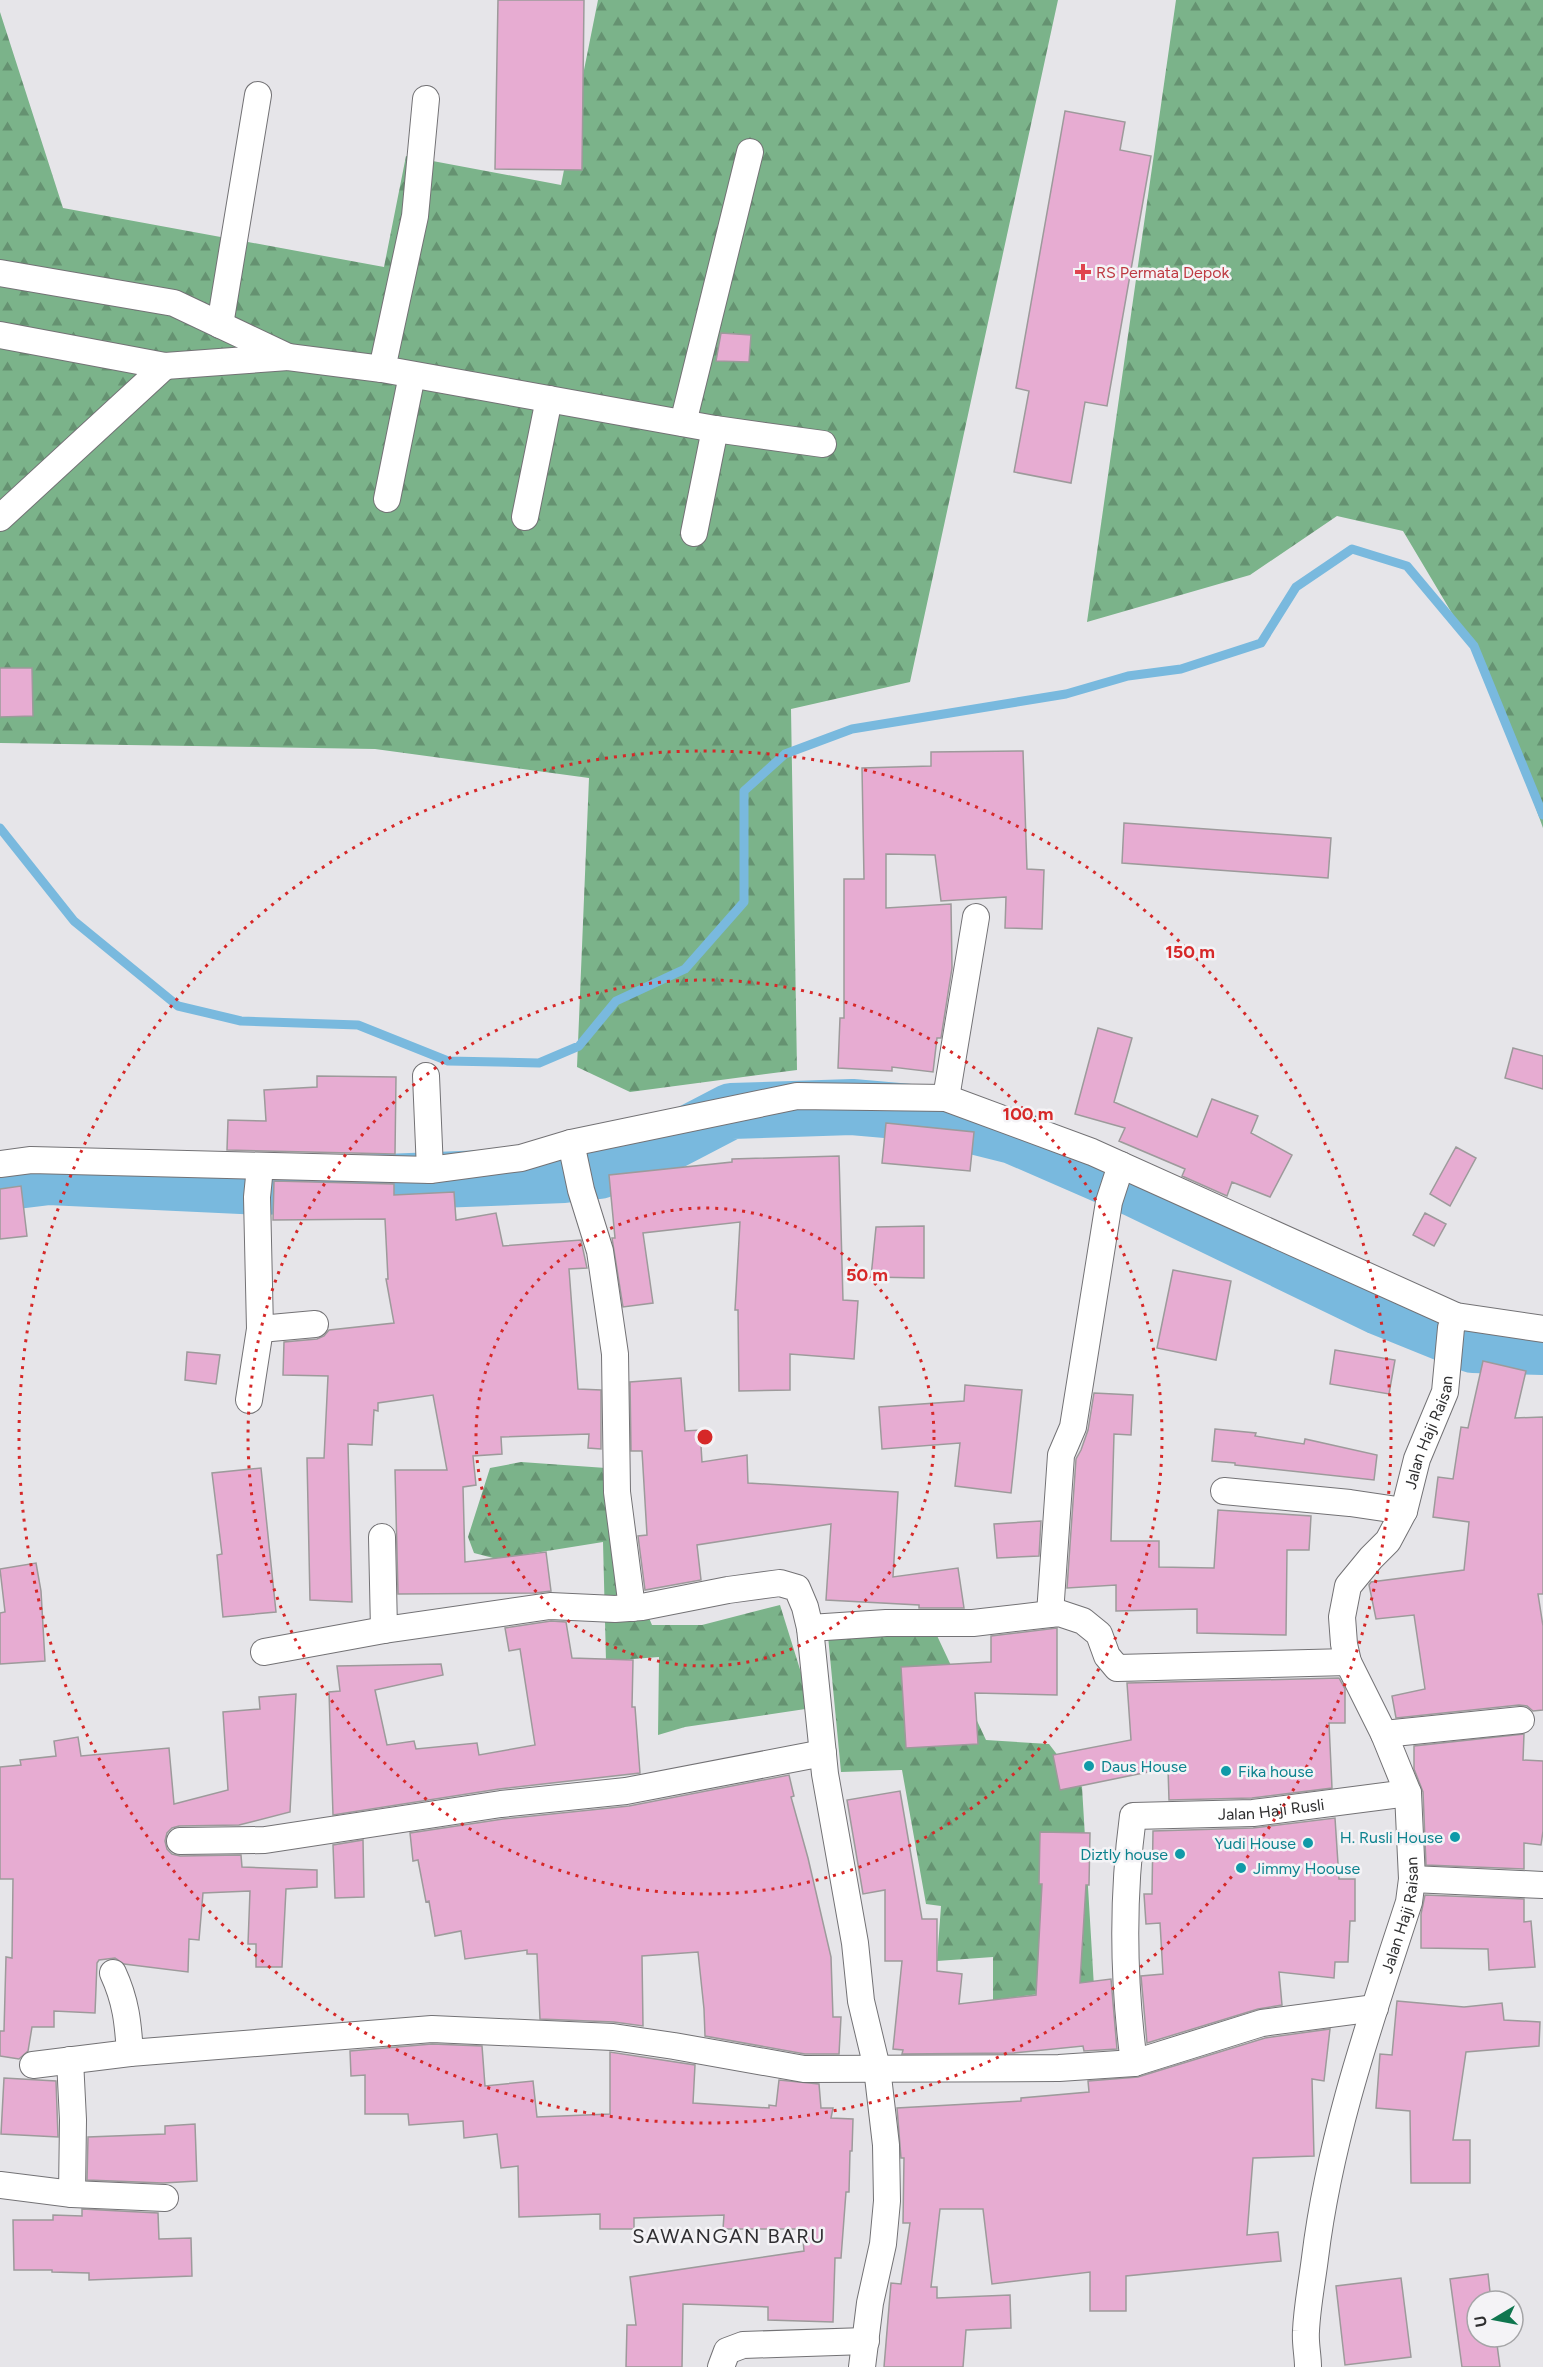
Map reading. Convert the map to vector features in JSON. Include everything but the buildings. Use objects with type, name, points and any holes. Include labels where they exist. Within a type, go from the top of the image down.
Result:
[{"type":"street","points":[[220,325],[258,95]]},
{"type":"street","points":[[382,369],[415,216],[426,99]]},
{"type":"street","points":[[683,423],[750,152]]},
{"type":"street","points":[[0,273],[174,303],[288,357]]},
{"type":"street","points":[[0,336],[165,366],[288,357],[382,369],[715,429],[823,444]]},
{"type":"street","points":[[0,518],[165,366]]},
{"type":"street","points":[[387,499],[412,375]]},
{"type":"street","points":[[525,517],[549,399]]},
{"type":"street","points":[[694,533],[715,429]]},
{"type":"street","points":[[946,1098],[976,917]]},
{"type":"street","points":[[426,1076],[430,1170]]},
{"type":"street","points":[[0,1164],[31,1160],[158,1162],[258,1181],[430,1170],[573,1151],[797,1096],[946,1098],[1092,1152],[1116,1178],[1453,1322],[1543,1329]]},
{"type":"street","points":[[573,1151],[581,1190],[600,1251],[615,1354],[617,1492],[632,1608]]},
{"type":"street","points":[[1050,1614],[1061,1455],[1073,1427],[1116,1178]]},
{"type":"street","points":[[249,1400],[260,1329],[258,1181]]},
{"type":"street","name":"Jalan Haji Raisan","points":[[1308,2367],[1306,2331],[1318,2233],[1340,2125],[1362,2045],[1409,1902],[1412,1879],[1408,1793],[1384,1734],[1348,1662],[1342,1617],[1348,1586],[1388,1541],[1404,1511],[1417,1460],[1444,1392],[1453,1322]]},
{"type":"street","points":[[260,1329],[315,1324]]},
{"type":"street","points":[[1224,1491],[1350,1503],[1404,1511]]},
{"type":"street","points":[[382,1537],[384,1630]]},
{"type":"street","points":[[264,1652],[384,1630],[550,1606],[632,1608],[780,1583],[797,1588],[810,1628],[823,1753],[855,1943],[861,2001],[877,2068],[886,2145],[887,2201],[883,2244],[870,2303],[862,2367]]},
{"type":"street","points":[[810,1628],[886,1623],[973,1623],[1059,1613],[1083,1621],[1099,1634],[1107,1656],[1117,1668],[1348,1662]]},
{"type":"street","points":[[1384,1734],[1521,1720]]},
{"type":"street","points":[[180,1841],[265,1840],[501,1804],[626,1791],[823,1753]]},
{"type":"street","name":"Jalan Haji Rusli","points":[[1134,2063],[1124,1947],[1126,1863],[1133,1816],[1253,1813],[1408,1793]]},
{"type":"street","points":[[1412,1879],[1543,1885]]},
{"type":"street","points":[[113,1974],[123,1995],[128,2021],[130,2053]]},
{"type":"street","points":[[33,2065],[130,2053],[432,2029],[613,2037],[804,2069],[1059,2068],[1134,2063],[1262,2023],[1375,2008]]},
{"type":"street","points":[[70,2060],[73,2120],[72,2194]]},
{"type":"street","points":[[0,2185],[72,2194],[165,2198]]},
{"type":"street","points":[[721,2367],[727,2351],[743,2345],[866,2341]]},
{"type":"green space","points":[[598,0],[1058,0],[910,682],[791,709],[797,1070],[630,1092],[577,1067],[589,778],[375,749],[0,743],[0,12],[63,208],[384,267],[406,156],[561,185]]},
{"type":"green space","points":[[1176,0],[1543,0],[1543,828],[1487,672],[1403,531],[1337,516],[1250,575],[1087,622]]},
{"type":"green space","points":[[521,1462],[606,1468],[633,1580],[652,1625],[702,1625],[780,1605],[812,1708],[685,1727],[658,1735],[659,1657],[606,1661],[603,1542],[497,1559],[474,1553],[468,1537],[490,1468]]},
{"type":"green space","points":[[932,1625],[986,1740],[1049,1744],[1082,1787],[1094,1987],[993,2000],[993,1957],[937,1961],[941,1906],[926,1904],[902,1770],[841,1772],[828,1636]]},
{"type":"waterway","points":[[0,828],[74,921],[178,1006],[241,1021],[358,1025],[448,1061],[539,1063],[579,1046],[616,1001],[685,969],[744,902],[744,791],[785,754],[852,729],[1066,694],[1128,676],[1181,669],[1261,643],[1296,587],[1352,549],[1407,566],[1474,646],[1543,815]]},
{"type":"waterway","points":[[0,1183],[49,1177],[260,1187],[564,1175],[599,1171],[660,1148],[731,1111],[852,1107],[921,1113],[1013,1136],[1135,1189],[1379,1307],[1473,1345],[1543,1347]]},
{"type":"place","name":"RS Permata Depok","points":[[1083,272]]},
{"type":"place","name":"Daus House","points":[[1089,1766]]},
{"type":"place","name":"Fika house","points":[[1226,1771]]},
{"type":"place","name":"H. Rusli House","points":[[1455,1837]]},
{"type":"place","name":"Yudi House","points":[[1308,1843]]},
{"type":"place","name":"Diztly house","points":[[1180,1854]]},
{"type":"place","name":"Jimmy Hoouse","points":[[1241,1868]]},
{"type":"district","name":"SAWANGAN BARU","points":[[729,2236]]}]
